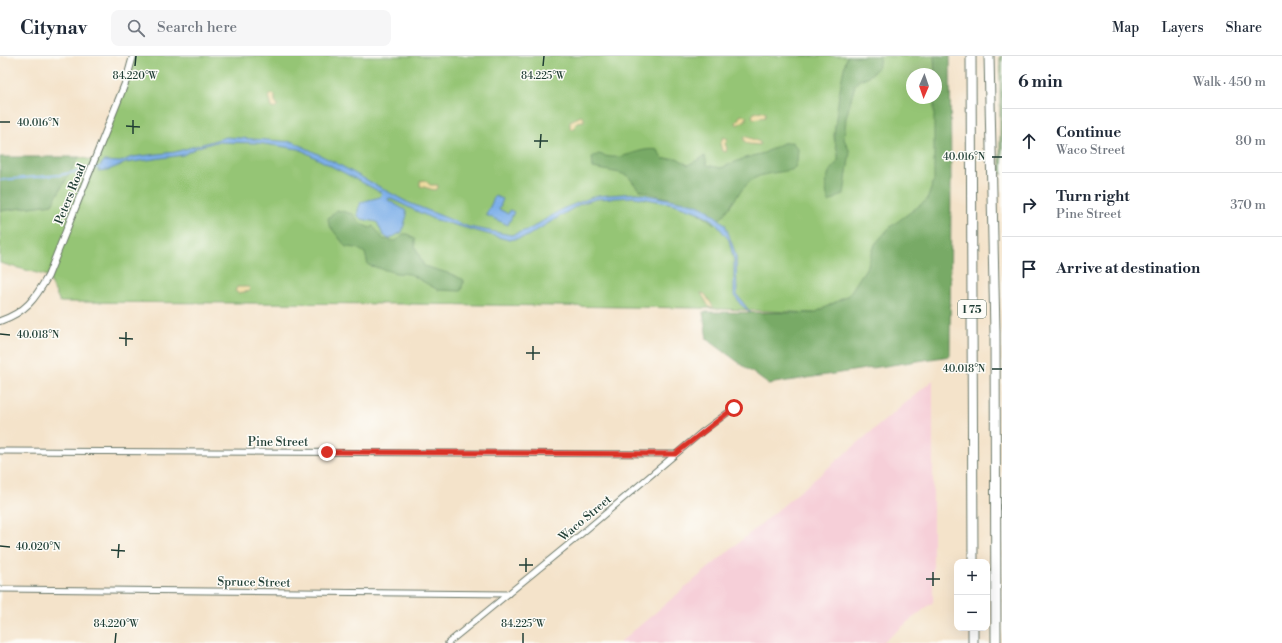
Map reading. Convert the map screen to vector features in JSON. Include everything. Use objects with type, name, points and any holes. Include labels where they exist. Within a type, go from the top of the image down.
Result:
[{"type":"highway","name":"I 75","points":[[971,56],[973,559]]},
{"type":"highway","name":"I 75","points":[[989,56],[996,408],[996,643]]},
{"type":"highway","points":[[973,631],[973,643]]},
{"type":"street","name":"Peters Road","points":[[0,321],[20,313],[39,292],[48,276],[126,81],[133,56]]},
{"type":"street","name":"Waco Street","points":[[448,643],[675,454],[734,408]]},
{"type":"street","name":"Pine Street","points":[[0,451],[630,452],[675,454]]},
{"type":"street","name":"Spruce Street","points":[[0,589],[508,594]]},
{"type":"shaded area","points":[[933,380],[933,602],[882,643],[619,643]]},
{"type":"green space","points":[[133,56],[942,56],[942,68],[906,68],[906,104],[941,104],[940,182],[905,265],[815,313],[698,308],[411,304],[60,302],[48,276],[0,263],[0,211],[52,204],[79,157],[95,161]]},
{"type":"green space","points":[[847,56],[880,56],[880,61],[877,69],[871,75],[859,80],[855,85],[846,118],[844,139],[850,152],[844,194],[829,202],[826,190],[827,181],[829,172],[838,160],[834,135]]},
{"type":"green space","points":[[934,56],[950,56],[950,356],[768,384],[707,339],[703,312],[814,313],[848,296],[868,265],[875,244],[890,227],[927,200],[934,180],[934,104],[942,104],[942,68],[935,68]]},
{"type":"green space","points":[[1000,56],[1002,56],[1002,175],[1000,171]]},
{"type":"green space","points":[[792,142],[798,149],[797,162],[794,169],[755,178],[743,188],[725,214],[714,224],[697,212],[674,200],[639,190],[628,176],[593,168],[592,157],[599,154],[608,157],[616,157],[650,149],[658,150],[662,159],[677,158],[688,165],[705,156],[707,165],[721,168],[745,158],[764,153],[783,143]]},
{"type":"green space","points":[[0,157],[79,157],[52,204],[0,211]]},
{"type":"green space","points":[[337,210],[353,214],[365,226],[371,228],[373,226],[383,239],[396,241],[403,234],[408,234],[415,239],[415,246],[424,266],[451,274],[464,280],[461,291],[438,290],[410,274],[396,273],[368,265],[365,253],[357,248],[346,247],[329,225],[328,218]]},
{"type":"sand","points":[[272,94],[275,95],[275,101],[278,105],[275,109],[272,108],[269,96]]},
{"type":"sand","points":[[761,111],[766,113],[765,117],[754,119],[752,116],[754,113]]},
{"type":"sand","points":[[581,116],[584,118],[584,121],[577,122],[574,129],[570,129],[570,121]]},
{"type":"sand","points":[[740,116],[746,116],[746,120],[737,125],[736,123]]},
{"type":"sand","points":[[744,136],[760,142],[760,145],[748,144],[744,141]]},
{"type":"sand","points":[[723,137],[728,139],[725,144],[727,148],[726,152],[722,151],[720,144]]},
{"type":"sand","points":[[425,180],[430,185],[438,185],[438,188],[434,190],[420,186],[420,181]]},
{"type":"sand","points":[[237,287],[249,287],[250,291],[238,293],[235,291]]},
{"type":"sand","points":[[701,293],[705,294],[714,308],[709,307]]},
{"type":"water","points":[[226,137],[294,142],[407,202],[469,227],[511,235],[530,229],[562,209],[595,196],[637,193],[695,204],[708,210],[725,224],[736,255],[737,295],[751,313],[740,304],[734,294],[734,261],[729,240],[713,220],[698,212],[674,204],[635,197],[596,199],[580,204],[526,237],[509,240],[433,219],[389,198],[388,200],[405,210],[407,215],[402,232],[389,239],[383,235],[377,222],[362,219],[358,216],[358,210],[361,202],[380,197],[382,193],[299,149],[257,143],[216,142],[198,147],[183,155],[126,163],[108,170],[98,171],[99,167],[104,161],[120,162],[132,157],[175,152]]},
{"type":"water","points":[[495,196],[503,199],[499,209],[508,214],[510,210],[514,212],[508,225],[486,215]]},
{"type":"waterway","points":[[0,180],[60,175],[99,167]]},
{"type":"route","points":[[327,452],[630,452],[675,454],[734,408]]}]
